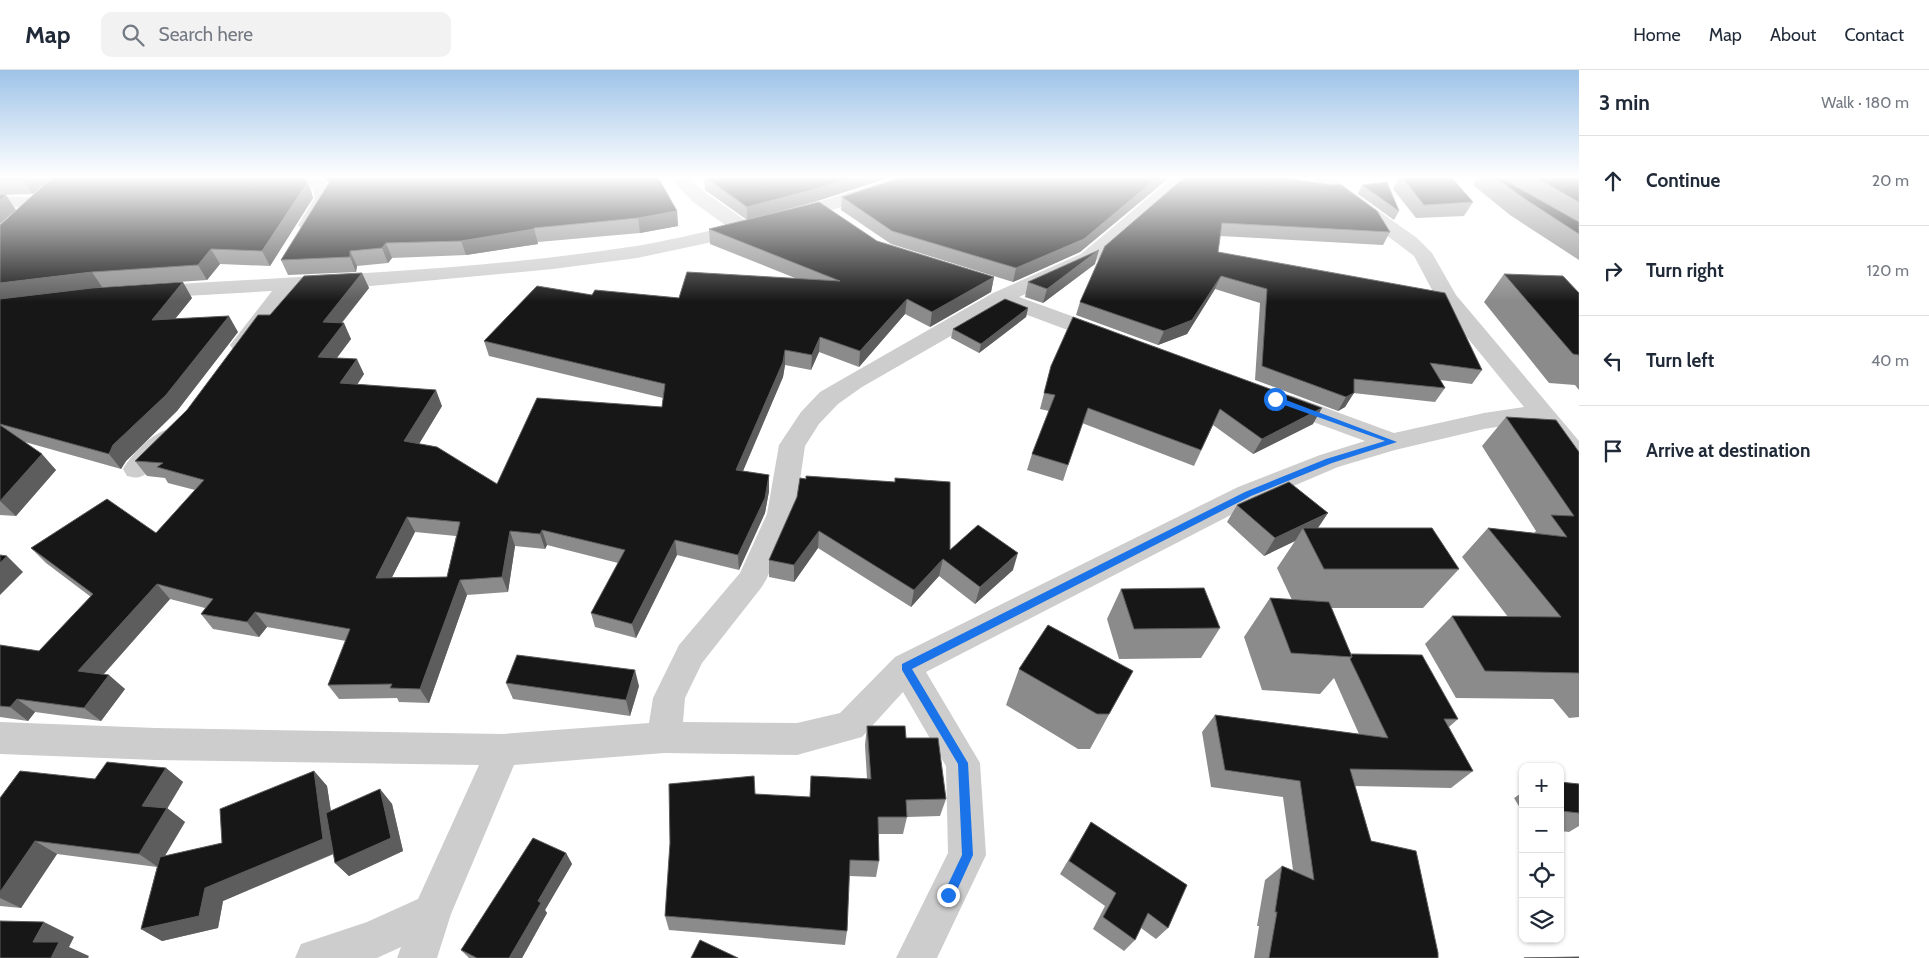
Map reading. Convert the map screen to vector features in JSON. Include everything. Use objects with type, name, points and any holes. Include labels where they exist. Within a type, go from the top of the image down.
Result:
[{"type":"street","points":[[300,238],[312,218]]},
{"type":"street","points":[[745,218],[759,225]]},
{"type":"street","points":[[131,293],[360,281],[553,263],[637,252],[759,225],[801,218]]},
{"type":"street","points":[[664,737],[670,698],[690,654],[750,580],[769,543],[781,514],[792,445],[810,418],[829,398],[1001,291],[1088,258],[1135,218]]},
{"type":"street","points":[[1377,218],[1410,242],[1422,253],[1447,298],[1579,458]]},
{"type":"street","points":[[230,360],[279,285],[285,262]]},
{"type":"street","points":[[1001,291],[1129,345]]},
{"type":"street","points":[[1266,396],[1393,442]]},
{"type":"street","points":[[0,738],[156,744],[503,750],[664,737],[797,739],[850,726],[906,667],[1248,494],[1329,461],[1393,442],[1484,421],[1542,412]]},
{"type":"street","points":[[136,469],[181,424]]},
{"type":"street","points":[[906,667],[963,763],[967,855],[916,958]]},
{"type":"street","points":[[417,958],[432,913],[503,750]]},
{"type":"street","points":[[315,958],[370,940],[432,913]]},
{"type":"building","points":[[7,218],[284,218],[262,251],[211,249],[198,265],[92,272],[0,283],[0,225]]},
{"type":"building","points":[[307,218],[633,218],[534,228],[461,241],[386,243],[382,248],[350,251],[350,257],[281,260]]},
{"type":"building","points":[[752,218],[843,218],[877,241],[994,277],[932,312],[907,299],[860,351],[820,337],[812,355],[785,350],[783,362],[736,470],[769,475],[765,498],[738,555],[675,540],[632,624],[591,613],[625,550],[542,530],[540,534],[510,531],[502,577],[460,580],[420,689],[390,688],[392,684],[328,685],[350,629],[255,612],[247,622],[201,614],[213,599],[157,584],[78,671],[109,675],[84,708],[17,699],[10,707],[0,706],[0,645],[39,651],[93,594],[31,548],[107,499],[156,533],[204,480],[157,467],[163,463],[135,461],[187,410],[258,315],[270,315],[304,276],[362,273],[323,322],[344,323],[318,357],[357,359],[340,383],[436,390],[404,441],[437,447],[497,484],[537,398],[662,407],[665,384],[484,341],[537,286],[592,295],[595,290],[679,298],[687,272],[840,281],[709,229]],"holes":[[[407,517],[460,522],[447,577],[376,578]]]},
{"type":"building","points":[[874,218],[1109,218],[1084,239],[1016,268],[892,231]]},
{"type":"building","points":[[1137,218],[1382,218],[1390,232],[1222,223],[1218,252],[1445,293],[1482,370],[1430,363],[1445,388],[1354,379],[1354,393],[1346,397],[1262,366],[1267,289],[1221,276],[1192,320],[1164,331],[1080,302],[1105,246]]},
{"type":"building","points":[[1555,218],[1573,218],[1579,222],[1579,234]]},
{"type":"building","points":[[1099,250],[1047,289],[1028,282]]},
{"type":"building","points":[[1504,274],[1563,276],[1579,293],[1579,355],[1573,354]]},
{"type":"building","points":[[183,282],[152,320],[229,316],[166,395],[113,445],[109,454],[0,424],[0,299],[92,288]]},
{"type":"building","points":[[1005,299],[1028,308],[981,344],[953,329]]},
{"type":"building","points":[[1073,317],[1322,408],[1262,439],[1220,409],[1201,450],[1088,408],[1068,465],[1032,454],[1055,395],[1044,393],[1051,366]]},
{"type":"building","points":[[1506,417],[1556,420],[1579,452],[1579,673],[1485,671],[1452,616],[1561,617],[1488,528],[1567,537],[1551,515],[1574,516]]},
{"type":"building","points":[[0,425],[42,454],[0,501]]},
{"type":"building","points":[[806,476],[895,482],[895,478],[950,482],[950,550],[978,525],[1018,553],[980,587],[943,559],[914,590],[819,531],[794,565],[769,560],[797,497],[800,478],[806,479]]},
{"type":"building","points":[[1289,482],[1328,513],[1275,538],[1237,505]]},
{"type":"building","points":[[1303,528],[1432,528],[1459,569],[1324,569]]},
{"type":"building","points":[[0,555],[7,556],[0,563]]},
{"type":"building","points":[[1204,588],[1220,628],[1134,629],[1121,589]]},
{"type":"building","points":[[1270,598],[1329,602],[1352,657],[1291,653]]},
{"type":"building","points":[[1048,625],[1133,671],[1109,714],[1097,714],[1019,669]]},
{"type":"building","points":[[1351,654],[1422,655],[1458,719],[1444,719],[1473,771],[1350,769],[1371,841],[1416,851],[1438,958],[1269,958],[1282,866],[1314,880],[1300,781],[1225,770],[1215,715],[1388,738],[1350,659],[1352,657]]},
{"type":"building","points":[[517,655],[635,670],[626,700],[506,683]]},
{"type":"building","points":[[867,726],[905,726],[906,738],[938,738],[946,799],[906,800],[907,817],[878,817],[879,861],[850,860],[847,931],[665,916],[670,843],[669,784],[754,776],[755,794],[810,797],[811,776],[871,779]]},
{"type":"building","points":[[107,762],[166,768],[142,806],[167,808],[139,854],[35,841],[0,892],[0,798],[20,771],[95,779]]},
{"type":"building","points":[[314,771],[323,839],[205,888],[199,916],[141,929],[160,857],[222,843],[220,809]]},
{"type":"building","points":[[1564,782],[1579,784],[1579,813],[1564,811]]},
{"type":"building","points":[[380,789],[391,838],[335,863],[326,813]]},
{"type":"building","points":[[1091,822],[1187,885],[1168,928],[1148,913],[1135,940],[1103,917],[1116,893],[1069,861]]},
{"type":"building","points":[[533,838],[566,853],[538,901],[541,903],[509,958],[477,958],[461,950]]},
{"type":"building","points":[[0,921],[44,922],[33,942],[59,942],[51,958],[0,958]]},
{"type":"building","points":[[700,940],[738,958],[691,958]]},
{"type":"building","points":[[1579,957],[1579,958],[1524,958]]},
{"type":"route","points":[[948,895],[967,855],[963,763],[906,667],[1248,494],[1329,461],[1393,442],[1275,399]]}]
